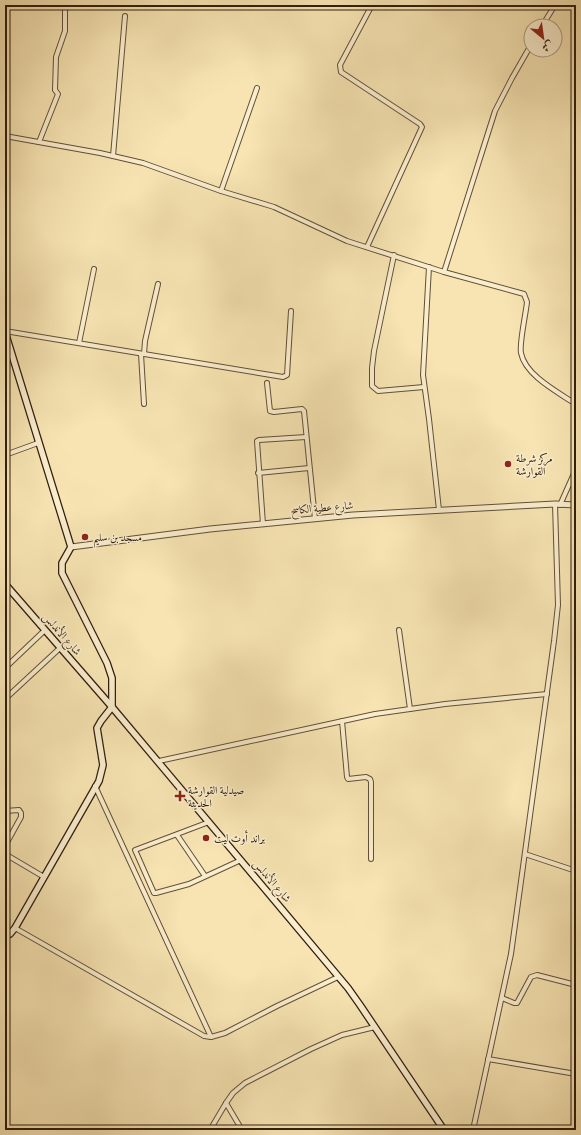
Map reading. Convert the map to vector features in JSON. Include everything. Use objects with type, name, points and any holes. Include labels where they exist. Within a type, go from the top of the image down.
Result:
[{"type":"main road","points":[[5,331],[71,547],[62,563],[62,573],[107,663],[112,678],[112,707],[100,721],[98,728],[103,765],[102,773],[15,928],[10,934],[5,936]]},
{"type":"main road","name":"شارع الأندلس","points":[[5,584],[242,860],[360,1004],[444,1130]]},
{"type":"street","points":[[39,142],[58,94],[55,90],[56,61],[65,31],[65,5]]},
{"type":"street","points":[[367,247],[422,127],[420,124],[341,72],[340,65],[372,5]]},
{"type":"street","points":[[547,18],[555,5]]},
{"type":"street","points":[[112,156],[125,16]]},
{"type":"street","points":[[444,272],[495,111],[524,58]]},
{"type":"street","points":[[221,191],[257,88]]},
{"type":"street","points":[[5,136],[143,163],[221,191],[274,207],[347,241],[444,272],[524,294],[527,302],[520,352],[526,366],[532,373],[571,401]]},
{"type":"street","points":[[394,255],[374,351],[372,386],[378,391],[424,387]]},
{"type":"street","points":[[429,267],[423,375],[439,510]]},
{"type":"street","points":[[79,344],[94,269]]},
{"type":"street","points":[[144,404],[142,354],[158,284]]},
{"type":"street","points":[[5,331],[283,377],[287,375],[291,311]]},
{"type":"street","points":[[267,383],[270,411],[274,412],[302,409],[304,411],[315,518]]},
{"type":"street","points":[[262,524],[256,444],[259,440],[306,437]]},
{"type":"street","points":[[5,455],[38,443]]},
{"type":"street","points":[[258,473],[309,468]]},
{"type":"street","points":[[473,1130],[511,954],[547,694],[558,605],[558,505],[576,470]]},
{"type":"street","name":"شارع عطية الكاسح","points":[[71,547],[210,529],[315,518],[439,510],[576,505]]},
{"type":"street","points":[[5,668],[45,630]]},
{"type":"street","points":[[399,630],[410,709]]},
{"type":"street","points":[[5,699],[60,648]]},
{"type":"street","points":[[159,762],[375,714],[547,694]]},
{"type":"street","points":[[342,721],[347,778],[366,777],[370,779],[371,782],[371,858]]},
{"type":"street","points":[[95,786],[211,1038]]},
{"type":"street","points":[[5,810],[19,810],[21,817],[5,846]]},
{"type":"street","points":[[209,822],[135,850],[154,892],[156,893],[189,884],[242,860]]},
{"type":"street","points":[[177,835],[206,876]]},
{"type":"street","points":[[5,854],[44,877]]},
{"type":"street","points":[[525,854],[576,871]]},
{"type":"street","points":[[15,928],[204,1036],[211,1038],[229,1031],[338,977]]},
{"type":"street","points":[[502,998],[514,1003],[517,1002],[531,978],[537,975],[576,985]]},
{"type":"street","points":[[212,1129],[226,1103],[245,1083],[311,1049],[342,1035],[375,1027]]},
{"type":"street","points":[[488,1059],[576,1074]]},
{"type":"street","points":[[226,1103],[242,1130]]},
{"type":"place","name":"مركز شرطة القوارشة","points":[[508,464]]},
{"type":"place","name":"مسجد بن سليم","points":[[85,537]]},
{"type":"place","name":"صيدلية القوارشة الحديثة","points":[[180,796]]},
{"type":"place","name":"براند أوت ليت","points":[[206,838]]}]
